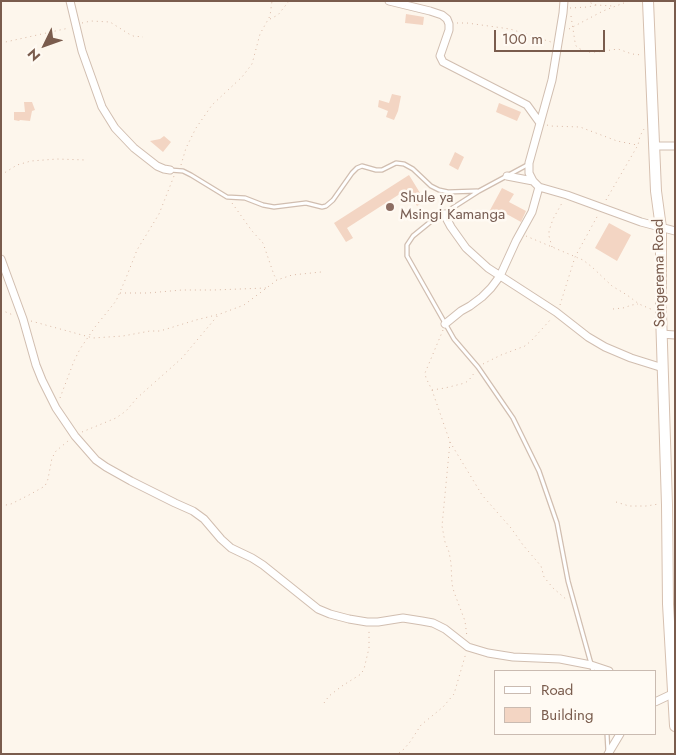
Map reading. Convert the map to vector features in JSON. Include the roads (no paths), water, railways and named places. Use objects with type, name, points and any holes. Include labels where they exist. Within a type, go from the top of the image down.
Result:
[{"type":"main road","name":"Sengerema Road","points":[[648,1],[656,192],[661,228],[661,334],[667,505],[668,604],[675,726]]},
{"type":"street","points":[[70,1],[89,74],[102,107],[115,128],[134,148],[158,166],[175,171]]},
{"type":"street","points":[[389,1],[430,11],[447,18],[448,30],[440,56],[443,62],[527,105],[540,123]]},
{"type":"street","points":[[532,182],[529,164],[552,80],[564,5]]},
{"type":"street","points":[[655,146],[675,146]]},
{"type":"street","points":[[507,176],[532,182],[540,187],[675,232]]},
{"type":"street","points":[[446,324],[482,297],[500,276],[532,212],[540,187]]},
{"type":"street","points":[[444,214],[466,248],[488,268],[556,312],[605,348],[663,368]]},
{"type":"street","points":[[1,259],[23,319],[36,366],[56,408],[75,436],[96,460],[106,467],[175,504],[193,511],[204,519],[231,548],[263,565],[318,609],[330,614],[367,622],[403,618],[433,623],[445,629],[468,647],[488,653],[513,657],[560,659],[592,668]]},
{"type":"street","points":[[661,334],[675,335]]},
{"type":"street","points":[[656,700],[672,694]]},
{"type":"street","points":[[608,753],[619,735]]},
{"type":"lane","points":[[175,171],[191,175],[227,197],[245,198],[274,207],[306,203],[326,206],[334,200],[357,168],[362,166],[382,170],[396,163],[404,164],[413,169],[431,186],[439,190],[448,192],[479,191]]},
{"type":"lane","points":[[529,164],[479,191],[429,223],[413,236],[407,245],[407,256],[454,339],[478,366],[513,418],[539,471],[556,523],[568,581],[592,668]]},
{"type":"lane","points":[[607,735],[608,753]]},
{"type":"place","name":"Shule ya Msingi Kamanga","points":[[390,207]]}]
